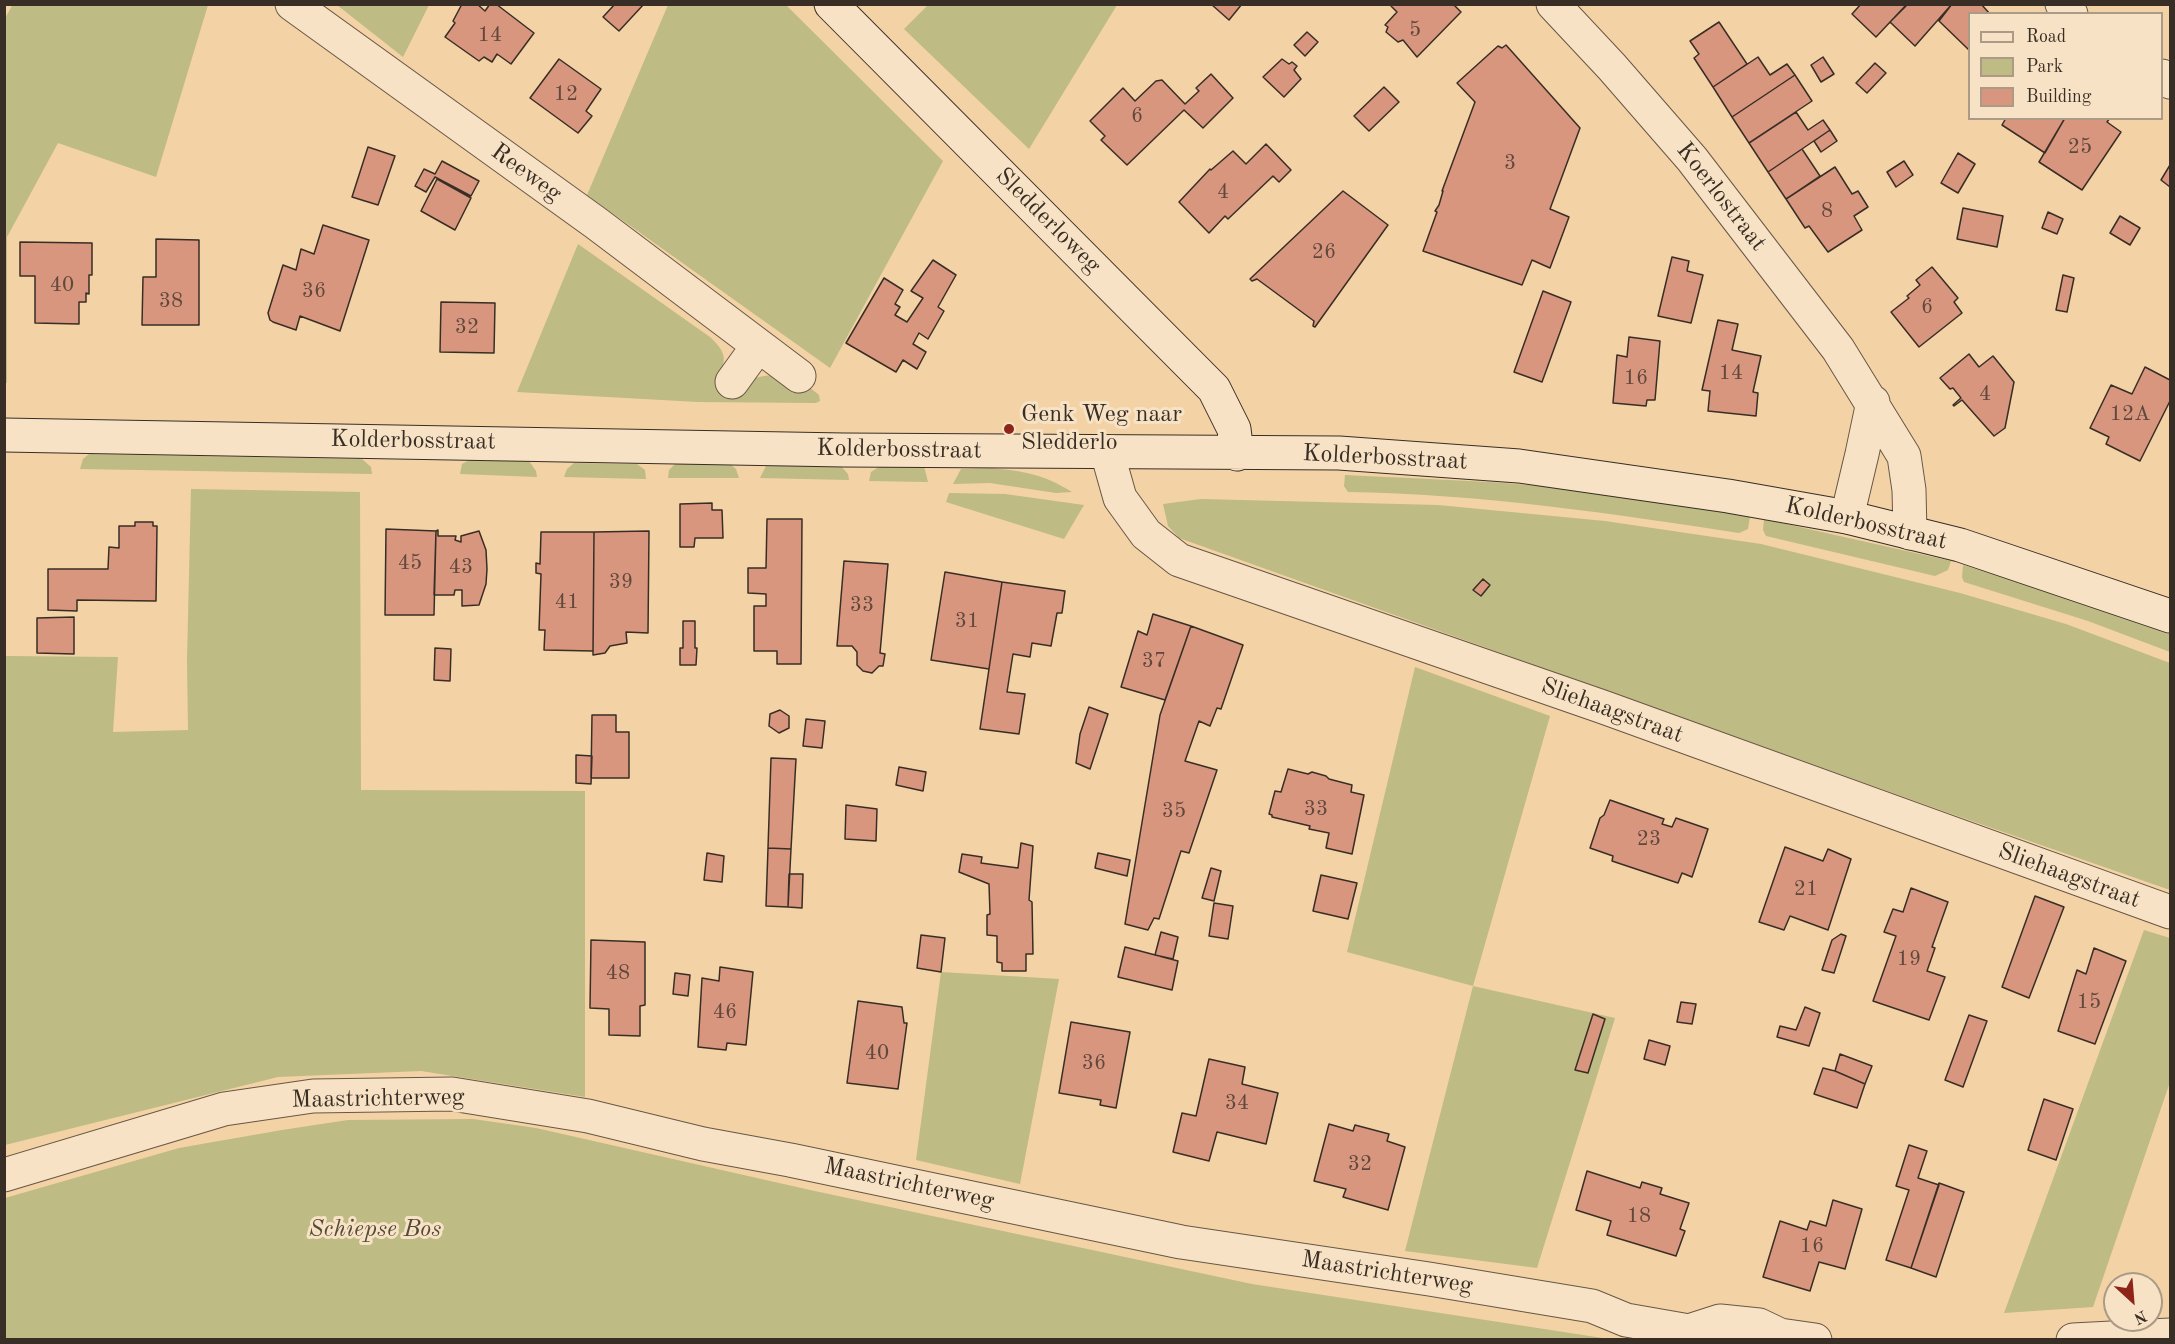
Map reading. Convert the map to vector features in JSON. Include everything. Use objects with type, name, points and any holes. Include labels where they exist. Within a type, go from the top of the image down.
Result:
[{"type":"street","name":"Reeweg","points":[[292,4],[596,223],[799,376]]},
{"type":"street","name":"Sledderloweg","points":[[831,4],[1214,389],[1234,429],[1237,454]]},
{"type":"street","name":"Koerlostraat","points":[[1553,4],[1612,67],[1692,159],[1838,348],[1904,456],[1909,489],[1910,533]]},
{"type":"street","points":[[732,382],[758,346]]},
{"type":"street","points":[[1847,518],[1873,402]]},
{"type":"street","name":"Kolderbosstraat","points":[[4,435],[832,450],[1340,453],[1519,466],[1728,496],[1847,518],[1960,545],[2170,616]]},
{"type":"street","name":"Sliehaagstraat","points":[[1107,452],[1120,498],[1146,534],[1179,560],[1603,707],[2170,912]]},
{"type":"street","name":"Maastrichterweg","points":[[4,1175],[224,1110],[313,1096],[452,1094],[588,1116],[703,1144],[1181,1242],[1592,1306],[1626,1320],[1689,1331],[1720,1321],[1759,1325],[1780,1335],[1815,1340]]},
{"type":"street","points":[[2073,1340],[2170,1335]]},
{"type":"green space","points":[[13,4],[208,5],[156,177],[58,143],[7,237],[7,383],[4,382],[4,20]]},
{"type":"green space","points":[[337,5],[429,5],[403,57]]},
{"type":"green space","points":[[668,5],[786,5],[943,161],[830,368],[587,195]]},
{"type":"green space","points":[[928,5],[1117,5],[1029,149],[904,29]]},
{"type":"green space","points":[[578,244],[717,344],[724,360],[716,385],[734,392],[756,378],[783,376],[805,384],[819,395],[820,401],[816,403],[698,402],[517,392]]},
{"type":"green space","points":[[89,454],[362,459],[371,467],[372,474],[80,469],[83,459]]},
{"type":"green space","points":[[471,459],[529,461],[537,477],[460,474],[462,464]]},
{"type":"green space","points":[[574,463],[637,464],[645,470],[646,479],[564,477],[567,469]]},
{"type":"green space","points":[[676,463],[729,463],[736,469],[739,478],[668,478],[669,470]]},
{"type":"green space","points":[[771,463],[839,464],[848,474],[849,480],[760,478],[766,466]]},
{"type":"green space","points":[[882,465],[924,466],[928,482],[869,481],[871,472]]},
{"type":"green space","points":[[990,468],[1033,474],[1072,492],[1056,493],[990,483],[953,484],[961,469]]},
{"type":"green space","points":[[1345,475],[1494,482],[1583,490],[1750,517],[1748,529],[1739,533],[1593,512],[1495,501],[1446,496],[1348,492],[1344,486]]},
{"type":"green space","points":[[191,489],[360,492],[361,790],[585,791],[585,1097],[421,1071],[278,1077],[5,1145],[5,656],[118,657],[113,732],[188,730],[187,661]]},
{"type":"green space","points":[[949,493],[1005,494],[1084,505],[1064,539],[946,502]]},
{"type":"green space","points":[[1201,499],[1438,505],[1605,521],[1761,544],[1960,593],[2066,624],[2170,663],[2170,890],[1179,538],[1168,526],[1163,504]]},
{"type":"green space","points":[[1764,519],[1951,561],[1948,570],[1935,576],[1766,536],[1763,530]]},
{"type":"green space","points":[[1963,565],[2082,602],[2170,634],[2170,652],[2088,621],[1964,582]]},
{"type":"green space","points":[[1415,667],[1550,716],[1473,986],[1347,952]]},
{"type":"green space","points":[[2144,930],[2170,938],[2170,1082],[2105,1272],[2103,1272],[2093,1307],[2004,1313]]},
{"type":"green space","points":[[941,972],[1059,979],[1020,1184],[916,1160]]},
{"type":"green space","points":[[1473,986],[1615,1018],[1537,1268],[1405,1251]]},
{"type":"green space","name":"Schiepse Bos","points":[[473,1119],[536,1128],[810,1190],[1252,1284],[1609,1339],[5,1339],[5,1198],[179,1148],[282,1130],[348,1120]]},
{"type":"building","points":[[462,4],[477,4],[485,11],[490,4],[496,4],[534,33],[511,64],[497,54],[492,62],[484,57],[479,61],[445,37],[455,23],[453,21]]},
{"type":"building","points":[[615,4],[644,4],[619,31],[603,17]]},
{"type":"building","points":[[1211,4],[1242,4],[1229,20]]},
{"type":"building","points":[[1393,4],[1453,4],[1461,12],[1417,57],[1403,40],[1398,42],[1386,32],[1388,27],[1385,25],[1397,12],[1391,6]]},
{"type":"building","points":[[1861,4],[1907,4],[1876,37],[1852,14]]},
{"type":"building","points":[[1908,4],[1952,4],[1915,46],[1890,22]]},
{"type":"building","points":[[1952,4],[1981,4],[1988,12],[1968,12],[1968,49],[1939,21]]},
{"type":"building","points":[[1719,22],[1747,64],[1713,87],[1694,58],[1699,54],[1690,41]]},
{"type":"building","points":[[1307,32],[1318,42],[1305,56],[1294,45]]},
{"type":"building","points":[[1506,45],[1580,128],[1550,209],[1569,217],[1550,268],[1532,260],[1522,285],[1423,251],[1437,212],[1435,211],[1475,102],[1457,83],[1498,46],[1502,48]]},
{"type":"building","points":[[1758,57],[1770,75],[1787,64],[1795,75],[1732,117],[1713,87]]},
{"type":"building","points":[[1823,57],[1834,74],[1821,82],[1811,65]]},
{"type":"building","points":[[559,59],[601,89],[586,111],[592,116],[578,133],[530,98]]},
{"type":"building","points":[[1282,59],[1297,66],[1294,70],[1301,79],[1284,97],[1263,77]]},
{"type":"building","points":[[1875,63],[1886,73],[1867,93],[1856,83]]},
{"type":"building","points":[[1211,74],[1233,98],[1203,128],[1184,110],[1127,165],[1101,140],[1105,136],[1090,121],[1123,88],[1135,101],[1156,81],[1162,80],[1185,104],[1199,91],[1196,88]]},
{"type":"building","points":[[1795,75],[1812,101],[1749,143],[1732,117]]},
{"type":"building","points":[[1384,87],[1399,102],[1369,131],[1354,116]]},
{"type":"building","points":[[1796,112],[1808,130],[1823,120],[1830,130],[1768,172],[1749,143]]},
{"type":"building","points":[[2005,120],[2064,120],[2045,153],[2002,125]]},
{"type":"building","points":[[2064,120],[2108,120],[2107,122],[2121,132],[2082,190],[2039,162]]},
{"type":"building","points":[[1830,130],[1837,141],[1821,152],[1814,141]]},
{"type":"building","points":[[1266,144],[1291,170],[1279,182],[1273,176],[1228,219],[1225,216],[1209,233],[1179,202],[1210,169],[1233,151],[1246,164]]},
{"type":"building","points":[[368,147],[395,156],[378,205],[352,197]]},
{"type":"building","points":[[1802,149],[1820,176],[1786,199],[1768,172]]},
{"type":"building","points":[[1958,153],[1975,164],[1958,193],[1941,183]]},
{"type":"building","points":[[442,161],[479,181],[471,196],[435,177],[426,192],[415,186],[424,169],[435,174]]},
{"type":"building","points":[[1904,161],[1913,175],[1896,187],[1887,172]]},
{"type":"building","points":[[2170,165],[2170,187],[2161,180]]},
{"type":"building","points":[[1835,167],[1852,194],[1858,191],[1868,207],[1854,216],[1862,230],[1828,252],[1809,226],[1805,228],[1786,199]]},
{"type":"building","points":[[437,179],[471,198],[455,230],[421,211]]},
{"type":"building","points":[[1343,191],[1388,225],[1315,327],[1313,326],[1314,321],[1257,279],[1252,281],[1250,279]]},
{"type":"building","points":[[1963,208],[2003,216],[1997,247],[1957,239]]},
{"type":"building","points":[[2048,212],[2063,219],[2057,234],[2042,228]]},
{"type":"building","points":[[2120,216],[2140,228],[2130,245],[2110,233]]},
{"type":"building","points":[[323,225],[369,240],[340,331],[300,316],[296,330],[273,322],[268,313],[283,265],[296,270],[301,249],[314,254]]},
{"type":"building","points":[[156,239],[199,240],[199,325],[142,325],[143,277],[156,277]]},
{"type":"building","points":[[20,242],[92,243],[92,275],[89,275],[89,294],[86,293],[86,302],[79,302],[79,324],[35,323],[35,276],[20,276]]},
{"type":"building","points":[[1672,257],[1689,261],[1687,271],[1703,275],[1691,323],[1658,316]]},
{"type":"building","points":[[933,260],[956,275],[938,307],[944,311],[928,339],[919,333],[913,344],[926,352],[917,369],[903,360],[896,372],[846,343],[884,278],[903,290],[895,304],[900,307],[895,315],[907,322],[923,298],[911,291]]},
{"type":"building","points":[[1932,267],[1958,298],[1954,302],[1962,313],[1919,347],[1891,312],[1909,298],[1907,296],[1920,285],[1916,280]]},
{"type":"building","points":[[2063,275],[2074,278],[2067,312],[2056,310]]},
{"type":"building","points":[[1543,291],[1571,302],[1542,382],[1514,372]]},
{"type":"building","points":[[441,302],[495,303],[494,353],[440,352]]},
{"type":"building","points":[[1718,320],[1738,324],[1732,350],[1761,356],[1753,392],[1758,393],[1756,416],[1708,411],[1710,391],[1702,390]]},
{"type":"building","points":[[1629,337],[1660,341],[1655,400],[1647,400],[1646,406],[1613,403],[1617,355],[1627,357]]},
{"type":"building","points":[[1969,354],[1979,367],[1993,356],[2014,382],[2005,428],[1994,436],[1962,400],[1953,405],[1961,398],[1940,378]]},
{"type":"building","points":[[2145,367],[2170,380],[2170,401],[2140,461],[2106,444],[2109,437],[2090,428],[2111,385],[2132,394]]},
{"type":"building","points":[[712,503],[712,510],[722,510],[723,538],[695,538],[694,547],[680,547],[680,504]]},
{"type":"building","points":[[767,519],[802,519],[801,664],[777,664],[777,651],[754,651],[754,606],[766,606],[766,594],[748,593],[748,568],[766,568]]},
{"type":"building","points":[[135,522],[153,522],[153,526],[157,526],[156,601],[77,600],[77,611],[48,610],[48,569],[108,569],[109,547],[119,548],[119,526],[135,526]]},
{"type":"building","points":[[386,529],[436,531],[434,615],[385,615]]},
{"type":"building","points":[[438,530],[438,536],[456,536],[455,540],[461,542],[461,536],[479,531],[486,550],[487,569],[486,584],[479,605],[462,606],[462,590],[455,590],[454,595],[434,595],[436,531]]},
{"type":"building","points":[[649,531],[648,633],[626,632],[627,643],[610,646],[605,653],[593,655],[594,532]]},
{"type":"building","points":[[541,532],[594,532],[593,651],[544,650],[545,630],[539,630],[541,574],[536,573],[536,563],[540,564]]},
{"type":"building","points":[[844,561],[888,564],[880,653],[885,654],[883,666],[879,666],[872,673],[863,671],[857,665],[857,652],[852,646],[837,646]]},
{"type":"building","points":[[945,572],[1002,582],[989,669],[931,660]]},
{"type":"building","points":[[1483,579],[1490,585],[1481,596],[1473,590]]},
{"type":"building","points":[[1002,582],[1065,591],[1062,613],[1057,613],[1051,646],[1032,643],[1030,657],[1013,654],[1007,692],[1025,694],[1019,734],[980,729]]},
{"type":"building","points":[[1153,614],[1191,626],[1165,700],[1121,687],[1138,631],[1147,635]]},
{"type":"building","points":[[74,617],[74,654],[37,653],[37,618]]},
{"type":"building","points":[[683,621],[695,621],[696,665],[680,665],[680,648],[683,648]]},
{"type":"building","points":[[1191,626],[1243,645],[1221,709],[1217,708],[1210,726],[1199,721],[1185,761],[1217,770],[1189,853],[1181,851],[1159,919],[1154,918],[1148,930],[1125,924],[1160,715]]},
{"type":"building","points":[[435,648],[451,649],[450,681],[434,680]]},
{"type":"building","points":[[1089,707],[1108,714],[1090,769],[1076,763],[1080,734]]},
{"type":"building","points":[[780,710],[789,716],[789,728],[779,733],[769,726],[770,714]]},
{"type":"building","points":[[592,715],[616,715],[616,732],[629,732],[629,778],[591,778]]},
{"type":"building","points":[[806,719],[825,721],[822,748],[803,746]]},
{"type":"building","points":[[576,755],[592,756],[591,784],[576,783]]},
{"type":"building","points":[[771,758],[796,759],[791,849],[768,848]]},
{"type":"building","points":[[899,767],[926,772],[923,791],[896,785]]},
{"type":"building","points":[[1288,769],[1326,776],[1329,779],[1352,785],[1351,792],[1364,795],[1352,854],[1326,848],[1329,833],[1309,829],[1310,826],[1272,817],[1269,814],[1275,791],[1281,792]]},
{"type":"building","points":[[1610,800],[1664,819],[1662,824],[1672,827],[1676,818],[1708,829],[1692,877],[1682,873],[1678,883],[1612,861],[1613,856],[1590,848],[1600,818],[1604,815]]},
{"type":"building","points":[[846,805],[877,809],[876,841],[845,839]]},
{"type":"building","points":[[1021,843],[1033,846],[1029,900],[1032,902],[1033,954],[1026,954],[1026,971],[1002,971],[1002,963],[997,962],[997,936],[987,935],[987,915],[990,914],[989,884],[959,872],[962,854],[982,857],[981,863],[1018,868]]},
{"type":"building","points":[[1785,847],[1823,861],[1828,849],[1851,859],[1828,930],[1790,916],[1784,930],[1759,922]]},
{"type":"building","points":[[768,848],[791,849],[788,907],[766,906]]},
{"type":"building","points":[[707,853],[724,856],[722,882],[704,880]]},
{"type":"building","points":[[1098,853],[1130,860],[1127,876],[1095,868]]},
{"type":"building","points":[[1211,868],[1221,871],[1214,901],[1202,898]]},
{"type":"building","points":[[789,874],[803,874],[802,908],[788,907]]},
{"type":"building","points":[[1321,875],[1357,883],[1348,919],[1313,911]]},
{"type":"building","points":[[1911,888],[1948,902],[1932,947],[1935,948],[1927,971],[1945,977],[1929,1020],[1873,1001],[1896,936],[1884,932],[1893,909],[1903,912]]},
{"type":"building","points":[[2035,896],[2064,907],[2029,998],[2002,987]]},
{"type":"building","points":[[1214,903],[1233,906],[1228,939],[1209,936]]},
{"type":"building","points":[[1161,932],[1178,937],[1173,959],[1155,955]]},
{"type":"building","points":[[1841,934],[1846,936],[1834,973],[1822,970],[1832,940]]},
{"type":"building","points":[[921,935],[945,938],[941,972],[917,968]]},
{"type":"building","points":[[591,940],[645,942],[645,1005],[640,1006],[640,1036],[609,1035],[609,1009],[590,1008]]},
{"type":"building","points":[[1125,947],[1178,961],[1172,990],[1118,977]]},
{"type":"building","points":[[2094,948],[2126,961],[2095,1044],[2058,1031],[2077,970],[2086,974]]},
{"type":"building","points":[[720,967],[753,972],[746,1045],[727,1043],[726,1050],[698,1047],[702,978],[719,981]]},
{"type":"building","points":[[675,973],[690,975],[688,996],[673,994]]},
{"type":"building","points":[[858,1001],[902,1007],[904,1023],[907,1023],[898,1089],[847,1083]]},
{"type":"building","points":[[1681,1002],[1696,1004],[1692,1024],[1677,1022]]},
{"type":"building","points":[[1805,1007],[1820,1013],[1809,1046],[1777,1037],[1780,1026],[1796,1030]]},
{"type":"building","points":[[1593,1014],[1605,1019],[1588,1073],[1575,1070]]},
{"type":"building","points":[[1969,1015],[1987,1021],[1963,1087],[1945,1080]]},
{"type":"building","points":[[1071,1022],[1130,1032],[1116,1108],[1100,1105],[1101,1100],[1059,1093]]},
{"type":"building","points":[[1649,1040],[1670,1046],[1665,1065],[1644,1059]]},
{"type":"building","points":[[1840,1054],[1872,1066],[1865,1084],[1835,1071]]},
{"type":"building","points":[[1209,1059],[1245,1067],[1242,1084],[1278,1093],[1266,1144],[1217,1132],[1209,1161],[1173,1152],[1182,1113],[1196,1116]]},
{"type":"building","points":[[1823,1068],[1865,1084],[1857,1108],[1814,1094]]},
{"type":"building","points":[[2044,1099],[2073,1109],[2056,1160],[2028,1150]]},
{"type":"building","points":[[1329,1124],[1353,1131],[1355,1125],[1389,1134],[1387,1141],[1405,1147],[1388,1210],[1343,1197],[1346,1189],[1314,1181]]},
{"type":"building","points":[[1909,1145],[1927,1151],[1918,1178],[1939,1185],[1911,1268],[1886,1260],[1909,1190],[1896,1186]]},
{"type":"building","points":[[1587,1171],[1640,1188],[1642,1182],[1662,1188],[1660,1194],[1689,1203],[1680,1229],[1685,1231],[1676,1256],[1607,1235],[1611,1221],[1576,1210]]},
{"type":"building","points":[[1939,1183],[1964,1192],[1936,1277],[1911,1268]]},
{"type":"building","points":[[1833,1200],[1862,1209],[1845,1269],[1819,1262],[1810,1291],[1763,1277],[1780,1221],[1807,1230],[1810,1221],[1826,1226]]},
{"type":"place","name":"Genk Weg naar Sledderlo","points":[[1009,429]]}]
